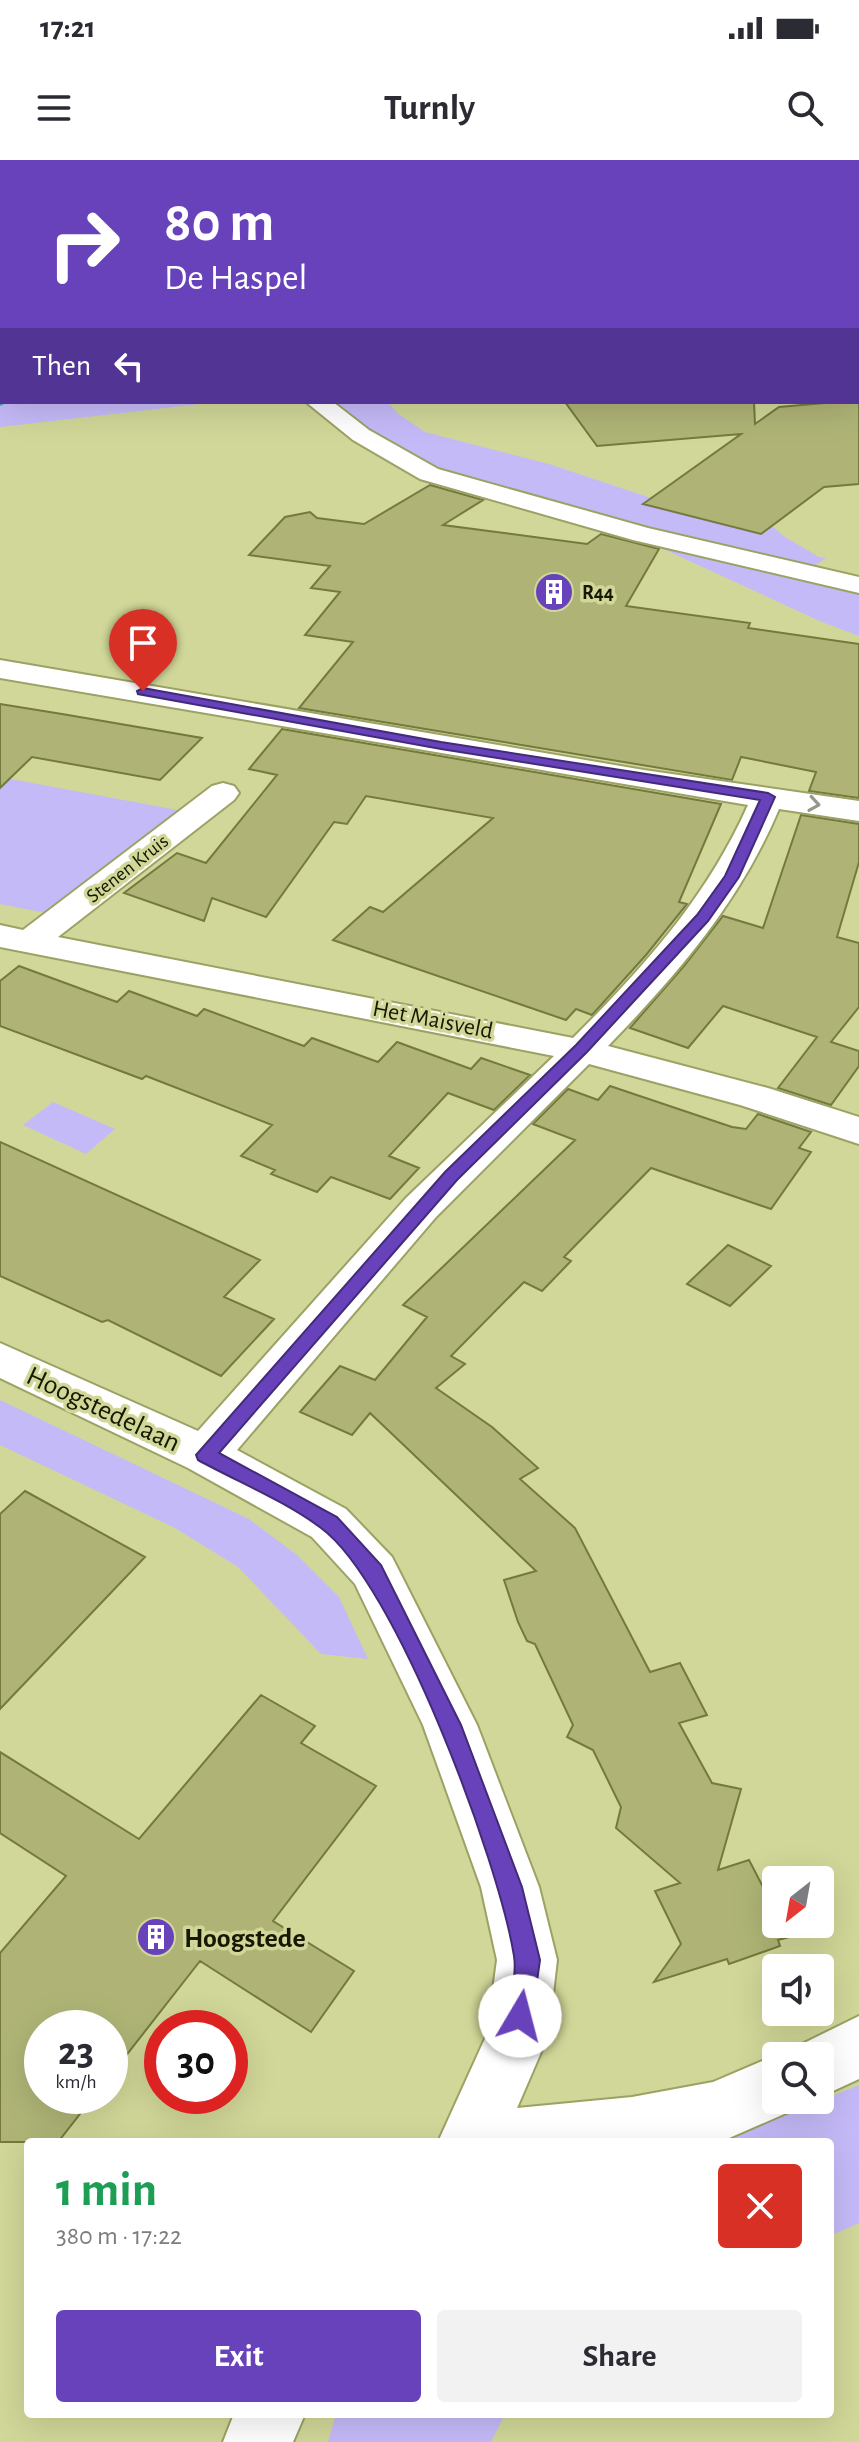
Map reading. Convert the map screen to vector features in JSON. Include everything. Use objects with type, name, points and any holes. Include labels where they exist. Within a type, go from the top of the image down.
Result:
[{"type":"street","points":[[321,404],[361,435],[429,474],[642,534],[859,585]]},
{"type":"street","points":[[0,669],[200,700],[441,745],[859,811]]},
{"type":"street","name":"Stenen Kruis","points":[[15,939],[223,793]]},
{"type":"street","points":[[205,1455],[451,1176],[582,1049],[676,949],[718,897],[759,825],[768,797]]},
{"type":"street","name":"Het Maisveld","points":[[15,939],[582,1049],[696,1080],[859,1131]]},
{"type":"street","name":"Hoogstedelaan","points":[[0,1359],[205,1455],[329,1523],[374,1571],[450,1725],[510,1887],[527,1960],[517,2036],[472,2138]]},
{"type":"street","points":[[834,2059],[859,2046]]},
{"type":"street","points":[[532,2138],[632,2129],[714,2113],[762,2092]]},
{"type":"street","points":[[258,2442],[268,2418]]},
{"type":"shaded area","points":[[4,404],[200,404],[0,427],[0,406]]},
{"type":"shaded area","points":[[331,404],[390,404],[397,413],[425,432],[549,464],[672,505],[763,519],[785,537],[826,558],[811,568],[603,520],[431,465],[381,441]]},
{"type":"shaded area","points":[[637,537],[859,591],[859,636],[822,622]]},
{"type":"shaded area","points":[[0,777],[183,811],[56,915],[0,904]]},
{"type":"shaded area","points":[[53,1102],[115,1129],[86,1154],[23,1125]]},
{"type":"shaded area","points":[[0,1400],[249,1519],[297,1555],[339,1597],[368,1659],[321,1654],[238,1567],[175,1528],[0,1445]]},
{"type":"shaded area","points":[[859,2085],[859,2223],[834,2234],[834,2138],[729,2138],[788,2114],[834,2114],[834,2095]]},
{"type":"shaded area","points":[[335,2418],[503,2418],[491,2442],[328,2442]]},
{"type":"building","points":[[566,404],[754,404],[755,424],[779,407],[859,404],[859,484],[824,487],[761,534],[643,504],[741,434],[597,446]]},
{"type":"building","points":[[430,485],[483,500],[443,525],[587,544],[601,534],[659,549],[626,606],[750,623],[748,628],[859,644],[859,798],[809,791],[816,772],[741,757],[732,780],[299,708],[353,642],[305,635],[340,592],[311,588],[330,566],[249,555],[285,517],[310,512],[317,518],[364,524]]},
{"type":"building","points":[[0,704],[202,738],[160,780],[32,757],[0,788]]},
{"type":"building","points":[[282,729],[721,804],[679,902],[687,904],[592,1015],[576,1009],[566,1020],[333,940],[370,907],[383,912],[493,818],[366,796],[347,824],[334,822],[266,917],[212,898],[204,921],[124,893],[177,853],[206,863],[277,775],[249,769]]},
{"type":"building","points":[[801,815],[859,824],[859,862],[837,937],[859,943],[859,1007],[831,1042],[859,1051],[859,1066],[831,1105],[778,1088],[817,1037],[723,1006],[688,1048],[630,1028],[723,916],[763,928]]},
{"type":"building","points":[[19,966],[117,1002],[129,991],[197,1016],[204,1009],[304,1046],[312,1038],[378,1062],[397,1042],[471,1069],[481,1058],[530,1075],[494,1110],[448,1093],[389,1156],[419,1168],[390,1199],[331,1177],[317,1192],[271,1174],[275,1170],[241,1156],[272,1125],[146,1076],[142,1079],[0,1026],[0,981]]},
{"type":"building","points":[[610,1086],[732,1127],[746,1129],[758,1114],[811,1132],[799,1148],[811,1152],[771,1209],[651,1168],[564,1257],[571,1261],[542,1291],[524,1282],[451,1356],[465,1364],[436,1388],[492,1427],[538,1468],[520,1479],[575,1528],[650,1672],[680,1663],[707,1715],[679,1723],[712,1783],[741,1789],[718,1870],[749,1860],[762,1885],[762,1938],[785,1938],[778,1940],[780,1946],[729,1964],[727,1959],[654,1982],[681,1944],[655,1891],[680,1883],[616,1828],[621,1807],[593,1750],[567,1737],[573,1725],[535,1644],[527,1641],[504,1580],[536,1571],[370,1413],[352,1435],[300,1412],[340,1366],[375,1380],[427,1317],[403,1305],[575,1140],[533,1124],[568,1089],[598,1100]]},
{"type":"building","points":[[0,1142],[260,1260],[224,1297],[274,1319],[221,1376],[108,1320],[102,1322],[0,1276]]},
{"type":"building","points":[[728,1245],[771,1266],[730,1306],[687,1284]]},
{"type":"building","points":[[25,1491],[145,1557],[0,1709],[0,1514]]},
{"type":"building","name":"Hoogstede","points":[[261,1695],[315,1726],[301,1743],[376,1786],[273,1921],[354,1971],[311,2032],[200,1961],[162,2010],[144,2010],[144,2033],[128,2053],[128,2010],[24,2010],[24,2114],[80,2114],[61,2138],[24,2138],[24,2142],[0,2142],[0,1953],[66,1876],[0,1833],[0,1752],[139,1839]]},
{"type":"place","name":"R44","points":[[554,592]]},
{"type":"place","name":"Hoogstede","points":[[156,1937]]},
{"type":"route","points":[[143,691],[441,745],[768,797],[759,825],[732,877],[667,959],[582,1049],[451,1176],[205,1455],[329,1523],[374,1571],[450,1725],[510,1887],[527,1960],[520,2016]]}]
